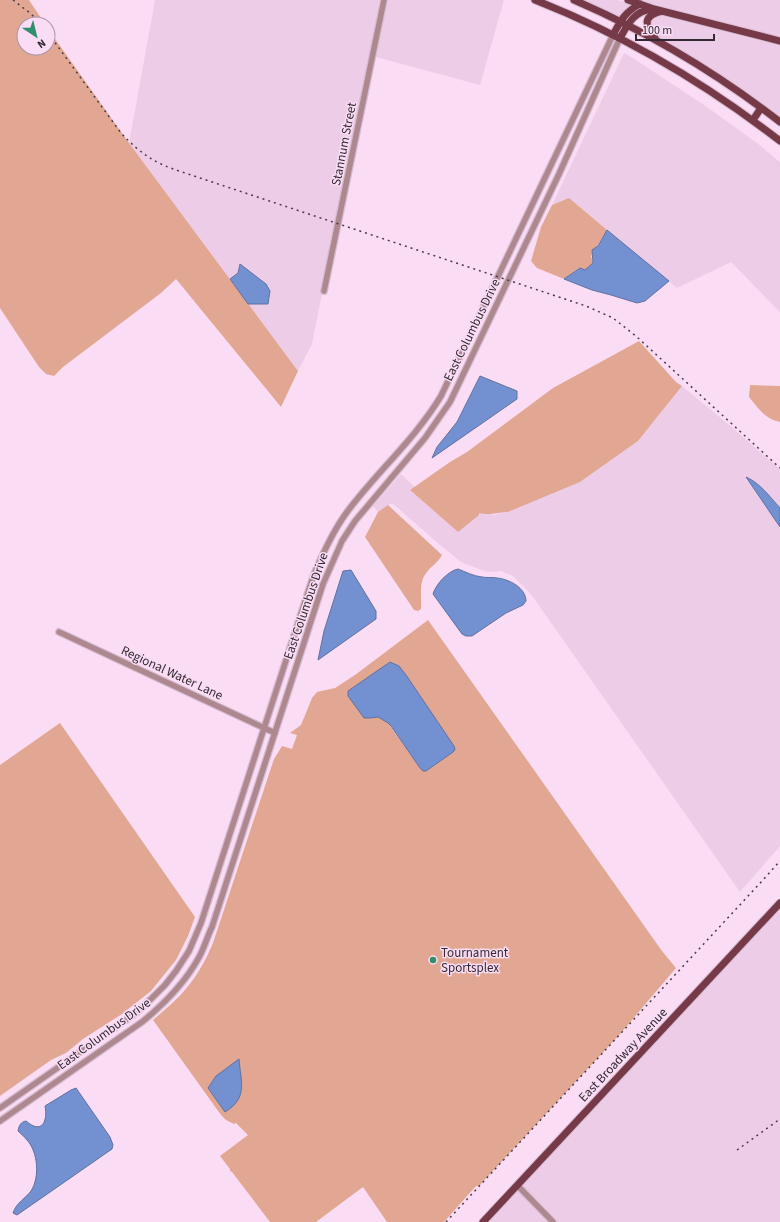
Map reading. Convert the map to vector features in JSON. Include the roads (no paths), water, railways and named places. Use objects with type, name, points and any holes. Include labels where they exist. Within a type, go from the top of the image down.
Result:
[{"type":"main road","points":[[535,0],[617,37],[657,58],[696,81],[753,120],[780,141]]},
{"type":"main road","points":[[574,0],[656,40],[707,70],[780,122]]},
{"type":"main road","points":[[628,0],[654,9],[780,41]]},
{"type":"main road","points":[[617,37],[620,22],[629,11],[640,4]]},
{"type":"main road","points":[[617,37],[637,14],[645,10],[654,9]]},
{"type":"main road","points":[[656,40],[648,29],[647,20],[655,13],[662,11]]},
{"type":"main road","points":[[753,120],[761,108]]},
{"type":"main road","name":"East Broadway Avenue","points":[[483,1222],[780,903]]},
{"type":"street","name":"Stannum Street","points":[[324,291],[384,0]]},
{"type":"street","name":"East Columbus Drive","points":[[0,1108],[136,1013],[166,985],[189,951],[201,923],[313,577],[322,555],[346,513],[417,430],[428,416],[440,396],[548,169],[617,37]]},
{"type":"street","name":"East Columbus Drive","points":[[0,1121],[142,1022],[159,1008],[186,978],[198,958],[212,927],[323,584],[332,562],[342,541],[355,521],[425,438],[450,402],[559,174],[617,37]]},
{"type":"street","points":[[548,169],[559,174]]},
{"type":"street","points":[[374,479],[383,486]]},
{"type":"street","name":"Regional Water Lane","points":[[59,632],[275,733]]},
{"type":"street","points":[[518,1186],[553,1222]]},
{"type":"water","points":[[607,230],[669,281],[645,301],[637,303],[592,290],[564,279],[580,268],[585,270],[593,263],[592,250],[598,246]]},
{"type":"water","points":[[240,264],[266,284],[270,291],[268,304],[248,304],[230,279],[238,273]]},
{"type":"water","points":[[480,376],[517,391],[517,399],[432,458],[437,447],[457,422]]},
{"type":"water","points":[[746,477],[769,495],[780,508],[780,527]]},
{"type":"water","points":[[458,569],[476,576],[507,580],[520,588],[526,601],[523,605],[506,613],[472,636],[466,636],[462,634],[433,594],[443,578],[450,572]]},
{"type":"water","points":[[351,570],[376,611],[376,619],[318,660],[324,631],[343,571]]},
{"type":"water","points":[[390,662],[399,666],[406,675],[454,746],[455,750],[453,752],[426,771],[423,771],[420,768],[388,723],[378,717],[364,718],[348,696],[348,691]]},
{"type":"water","points":[[239,1059],[242,1083],[240,1095],[232,1107],[225,1112],[208,1088],[216,1076]]},
{"type":"water","points":[[76,1088],[110,1137],[113,1145],[112,1149],[17,1215],[13,1213],[14,1209],[31,1191],[37,1172],[34,1151],[31,1145],[18,1131],[20,1125],[26,1121],[36,1127],[40,1126],[45,1121],[46,1117],[45,1106]]},
{"type":"railway","points":[[13,0],[33,16]]},
{"type":"railway","points":[[56,44],[121,133],[148,157],[172,169],[586,306],[613,318],[637,337],[780,468]]},
{"type":"railway","points":[[446,1222],[780,861]]},
{"type":"railway","points":[[737,1150],[780,1119]]},
{"type":"place","name":"Tournament Sportsplex","points":[[433,960]]}]
